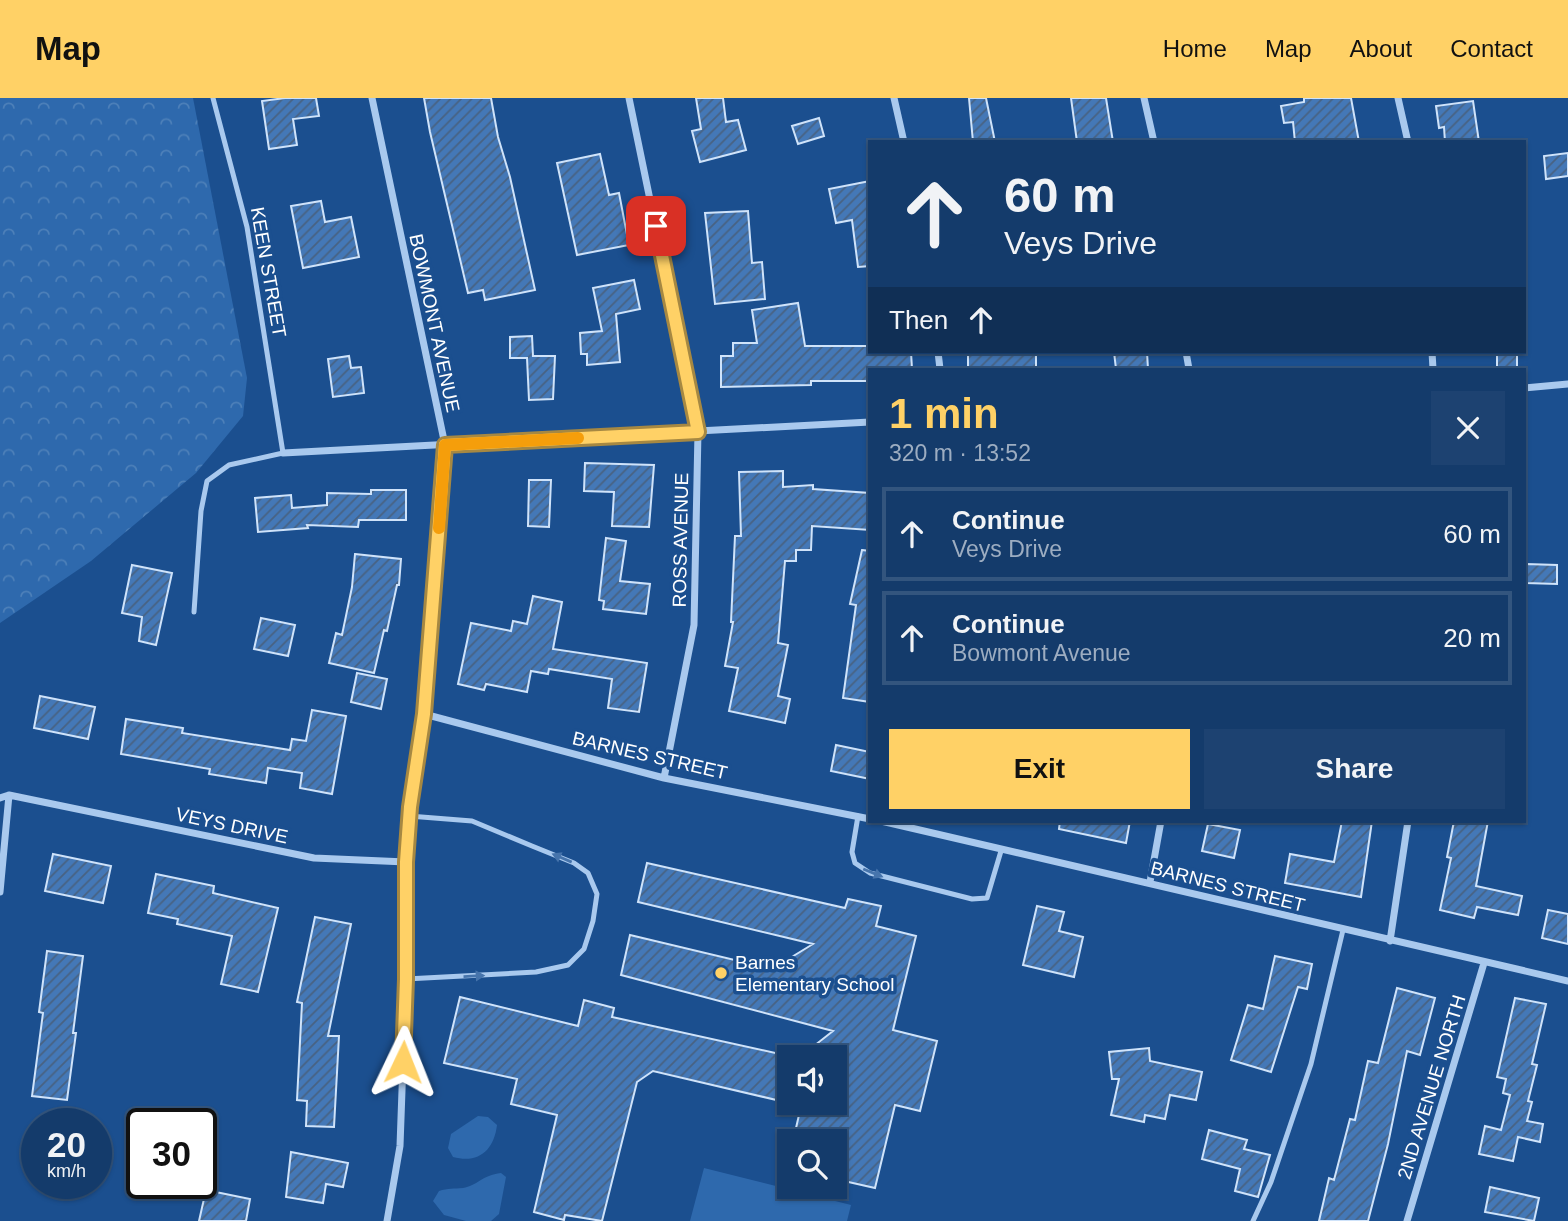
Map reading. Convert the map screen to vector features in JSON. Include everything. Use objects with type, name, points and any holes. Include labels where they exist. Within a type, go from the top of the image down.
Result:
[{"type":"street","name":"BOWMONT AVENUE","points":[[372,98],[445,445],[424,714],[409,812]]},
{"type":"street","name":"ROSS AVENUE","points":[[629,98],[698,432],[694,625],[664,778]]},
{"type":"street","points":[[894,98],[904,140]]},
{"type":"street","points":[[1144,98],[1154,140]]},
{"type":"street","points":[[1398,98],[1408,140]]},
{"type":"street","points":[[1526,388],[1568,384]]},
{"type":"street","points":[[283,453],[868,422]]},
{"type":"street","name":"BARNES STREET","points":[[424,714],[664,778],[868,818]]},
{"type":"street","points":[[0,798],[9,795],[0,892]]},
{"type":"street","name":"VEYS DRIVE","points":[[9,795],[314,858],[406,862]]},
{"type":"street","points":[[387,1221],[400,1146],[409,812]]},
{"type":"street","name":"BARNES STREET","points":[[908,823],[1001,850],[1568,981]]},
{"type":"street","points":[[1150,883],[1161,823]]},
{"type":"street","points":[[1390,941],[1408,823]]},
{"type":"street","name":"2ND AVENUE NORTH","points":[[1408,1221],[1484,963]]},
{"type":"lane","name":"KEEN STREET","points":[[213,98],[247,227],[283,453]]},
{"type":"lane","points":[[194,612],[201,511],[207,481],[229,465],[283,453]]},
{"type":"lane","points":[[406,979],[536,972],[568,965],[584,949],[593,921],[597,894],[589,873],[575,863],[472,821],[409,812]]},
{"type":"lane","points":[[858,816],[852,852],[855,863],[870,873],[972,899],[987,898],[1001,850]]},
{"type":"lane","points":[[1254,1221],[1271,1182],[1311,1064],[1343,930]]},
{"type":"green space","points":[[0,98],[193,98],[247,378],[243,416],[196,473],[91,561],[0,623]]},
{"type":"green space","points":[[478,1116],[488,1117],[497,1125],[493,1142],[478,1157],[453,1157],[448,1148],[451,1134]]},
{"type":"green space","points":[[704,1168],[777,1186],[777,1199],[827,1199],[851,1205],[847,1221],[690,1221]]},
{"type":"green space","points":[[501,1173],[506,1177],[499,1214],[491,1221],[466,1221],[444,1215],[433,1201],[439,1191],[468,1187]]},
{"type":"building","points":[[316,98],[319,116],[293,119],[297,145],[269,149],[262,101]]},
{"type":"building","points":[[424,98],[491,98],[535,290],[485,300],[483,290],[468,293]]},
{"type":"building","points":[[696,98],[723,98],[726,122],[738,120],[746,150],[700,162],[692,131],[701,129]]},
{"type":"building","points":[[969,98],[986,98],[995,140],[973,140]]},
{"type":"building","points":[[1071,98],[1106,98],[1113,140],[1077,140]]},
{"type":"building","points":[[1304,98],[1351,98],[1359,140],[1295,140],[1293,122],[1284,123],[1281,106],[1304,102]]},
{"type":"building","points":[[1473,101],[1479,140],[1445,140],[1444,127],[1439,128],[1436,106]]},
{"type":"building","points":[[819,118],[824,136],[798,144],[792,126]]},
{"type":"building","points":[[1568,153],[1568,176],[1546,179],[1544,156]]},
{"type":"building","points":[[600,154],[609,195],[619,193],[629,245],[577,255],[557,163]]},
{"type":"building","points":[[868,181],[868,266],[858,267],[852,220],[836,223],[829,189]]},
{"type":"building","points":[[321,201],[325,222],[351,217],[359,257],[303,268],[291,206]]},
{"type":"building","points":[[748,211],[752,263],[762,262],[765,299],[715,304],[705,213]]},
{"type":"building","points":[[634,280],[640,309],[616,314],[620,362],[587,365],[587,354],[581,354],[580,333],[602,331],[593,288]]},
{"type":"building","points":[[798,303],[805,346],[868,346],[868,354],[911,354],[912,368],[868,368],[868,381],[811,381],[811,385],[721,387],[721,356],[733,356],[733,343],[757,343],[752,310]]},
{"type":"building","points":[[532,336],[533,356],[555,356],[553,399],[529,400],[527,358],[510,358],[510,337]]},
{"type":"building","points":[[968,354],[1036,354],[1036,368],[968,368]]},
{"type":"building","points":[[1114,354],[1147,354],[1148,368],[1116,368]]},
{"type":"building","points":[[1497,354],[1517,354],[1517,368],[1497,368]]},
{"type":"building","points":[[349,356],[351,368],[361,367],[364,393],[333,397],[328,359]]},
{"type":"building","points":[[585,463],[654,465],[649,527],[612,526],[614,492],[584,491]]},
{"type":"building","points":[[783,471],[783,487],[813,485],[813,489],[868,493],[868,530],[812,526],[811,550],[796,550],[796,561],[785,561],[778,643],[788,645],[778,696],[790,699],[785,723],[729,711],[738,668],[725,666],[733,622],[735,536],[741,536],[739,472]]},
{"type":"building","points":[[529,480],[551,480],[549,527],[528,526]]},
{"type":"building","points":[[371,490],[406,490],[406,520],[359,520],[358,527],[307,525],[308,528],[258,532],[255,498],[291,495],[292,508],[327,505],[327,493],[371,494]]},
{"type":"building","points":[[606,538],[626,541],[620,581],[650,584],[646,614],[603,609],[604,601],[599,600]]},
{"type":"building","points":[[862,550],[868,551],[868,702],[843,698],[856,605],[850,604]]},
{"type":"building","points":[[355,554],[401,559],[399,585],[387,631],[384,630],[374,673],[329,663],[336,633],[342,635],[352,587]]},
{"type":"building","points":[[1526,564],[1557,565],[1557,584],[1526,583]]},
{"type":"building","points":[[132,565],[172,573],[156,645],[139,641],[142,617],[122,613]]},
{"type":"building","points":[[533,596],[562,602],[553,649],[647,663],[639,712],[608,708],[612,679],[549,669],[548,674],[531,671],[527,692],[486,684],[484,690],[458,684],[471,623],[511,631],[513,621],[527,624]]},
{"type":"building","points":[[261,618],[295,625],[288,656],[254,649]]},
{"type":"building","points":[[357,673],[387,679],[381,709],[351,702]]},
{"type":"building","points":[[40,696],[95,707],[88,739],[34,728]]},
{"type":"building","points":[[312,710],[346,716],[332,794],[300,788],[302,773],[268,768],[266,783],[209,774],[210,769],[121,754],[126,719],[183,728],[182,733],[290,750],[292,739],[306,741]]},
{"type":"building","points":[[836,745],[868,752],[868,779],[831,771]]},
{"type":"building","points":[[1060,823],[1130,823],[1126,843],[1059,829]]},
{"type":"building","points":[[1342,823],[1372,823],[1361,897],[1285,883],[1290,854],[1334,862]]},
{"type":"building","points":[[1454,823],[1488,823],[1476,886],[1522,896],[1518,915],[1477,907],[1474,918],[1440,910],[1451,858],[1447,857]]},
{"type":"building","points":[[1208,824],[1240,830],[1234,858],[1202,851]]},
{"type":"building","points":[[53,854],[111,866],[103,903],[45,891]]},
{"type":"building","points":[[647,863],[845,908],[848,899],[881,906],[876,926],[916,936],[893,1030],[937,1041],[920,1111],[895,1105],[875,1188],[847,1182],[847,1129],[796,1129],[799,1115],[847,1115],[847,1045],[815,1045],[833,1031],[621,975],[630,935],[772,969],[813,944],[638,902]]},
{"type":"building","points":[[156,874],[214,886],[213,893],[278,908],[258,992],[221,984],[232,936],[177,924],[178,919],[148,913]]},
{"type":"building","points":[[1037,906],[1064,912],[1059,931],[1083,937],[1074,977],[1023,965]]},
{"type":"building","points":[[1548,910],[1568,914],[1568,944],[1542,938]]},
{"type":"building","points":[[315,917],[351,924],[328,1036],[339,1036],[334,1127],[306,1126],[307,1101],[297,1100],[302,1003],[297,1002]]},
{"type":"building","points":[[47,951],[83,956],[67,1100],[32,1096],[43,1013],[39,1012]]},
{"type":"building","points":[[1275,956],[1312,964],[1307,989],[1298,987],[1271,1072],[1231,1060],[1248,1005],[1263,1009]]},
{"type":"building","points":[[1397,988],[1435,998],[1420,1055],[1407,1051],[1388,1144],[1368,1221],[1319,1221],[1329,1178],[1334,1180],[1350,1119],[1355,1120],[1368,1061],[1378,1063]]},
{"type":"building","points":[[460,997],[578,1026],[584,1000],[614,1008],[612,1017],[777,1053],[777,1100],[653,1071],[637,1082],[602,1221],[565,1215],[564,1220],[534,1212],[557,1115],[511,1104],[517,1079],[444,1063]]},
{"type":"building","points":[[1515,998],[1546,1004],[1532,1064],[1537,1065],[1528,1101],[1532,1102],[1527,1121],[1543,1124],[1540,1142],[1518,1137],[1513,1161],[1479,1154],[1485,1126],[1501,1130],[1510,1095],[1503,1093],[1506,1079],[1497,1077]]},
{"type":"building","points":[[1149,1048],[1150,1061],[1202,1072],[1196,1100],[1170,1095],[1165,1119],[1145,1115],[1144,1122],[1111,1115],[1119,1079],[1112,1079],[1109,1052]]},
{"type":"building","points":[[1209,1130],[1247,1140],[1244,1149],[1270,1155],[1258,1197],[1235,1191],[1240,1169],[1202,1159]]},
{"type":"building","points":[[291,1152],[348,1163],[343,1187],[326,1184],[323,1203],[286,1197]]},
{"type":"building","points":[[1490,1187],[1539,1198],[1534,1221],[1485,1212]]},
{"type":"building","points":[[217,1192],[250,1199],[246,1221],[199,1221],[204,1199],[217,1199]]},
{"type":"slow traffic","points":[[439,528],[445,445],[578,438]]},
{"type":"place","name":"Barnes Elementary School","points":[[721,973]]},
{"type":"route","points":[[403,1062],[406,862],[410,807],[424,714],[445,445],[698,432],[656,226]]}]
